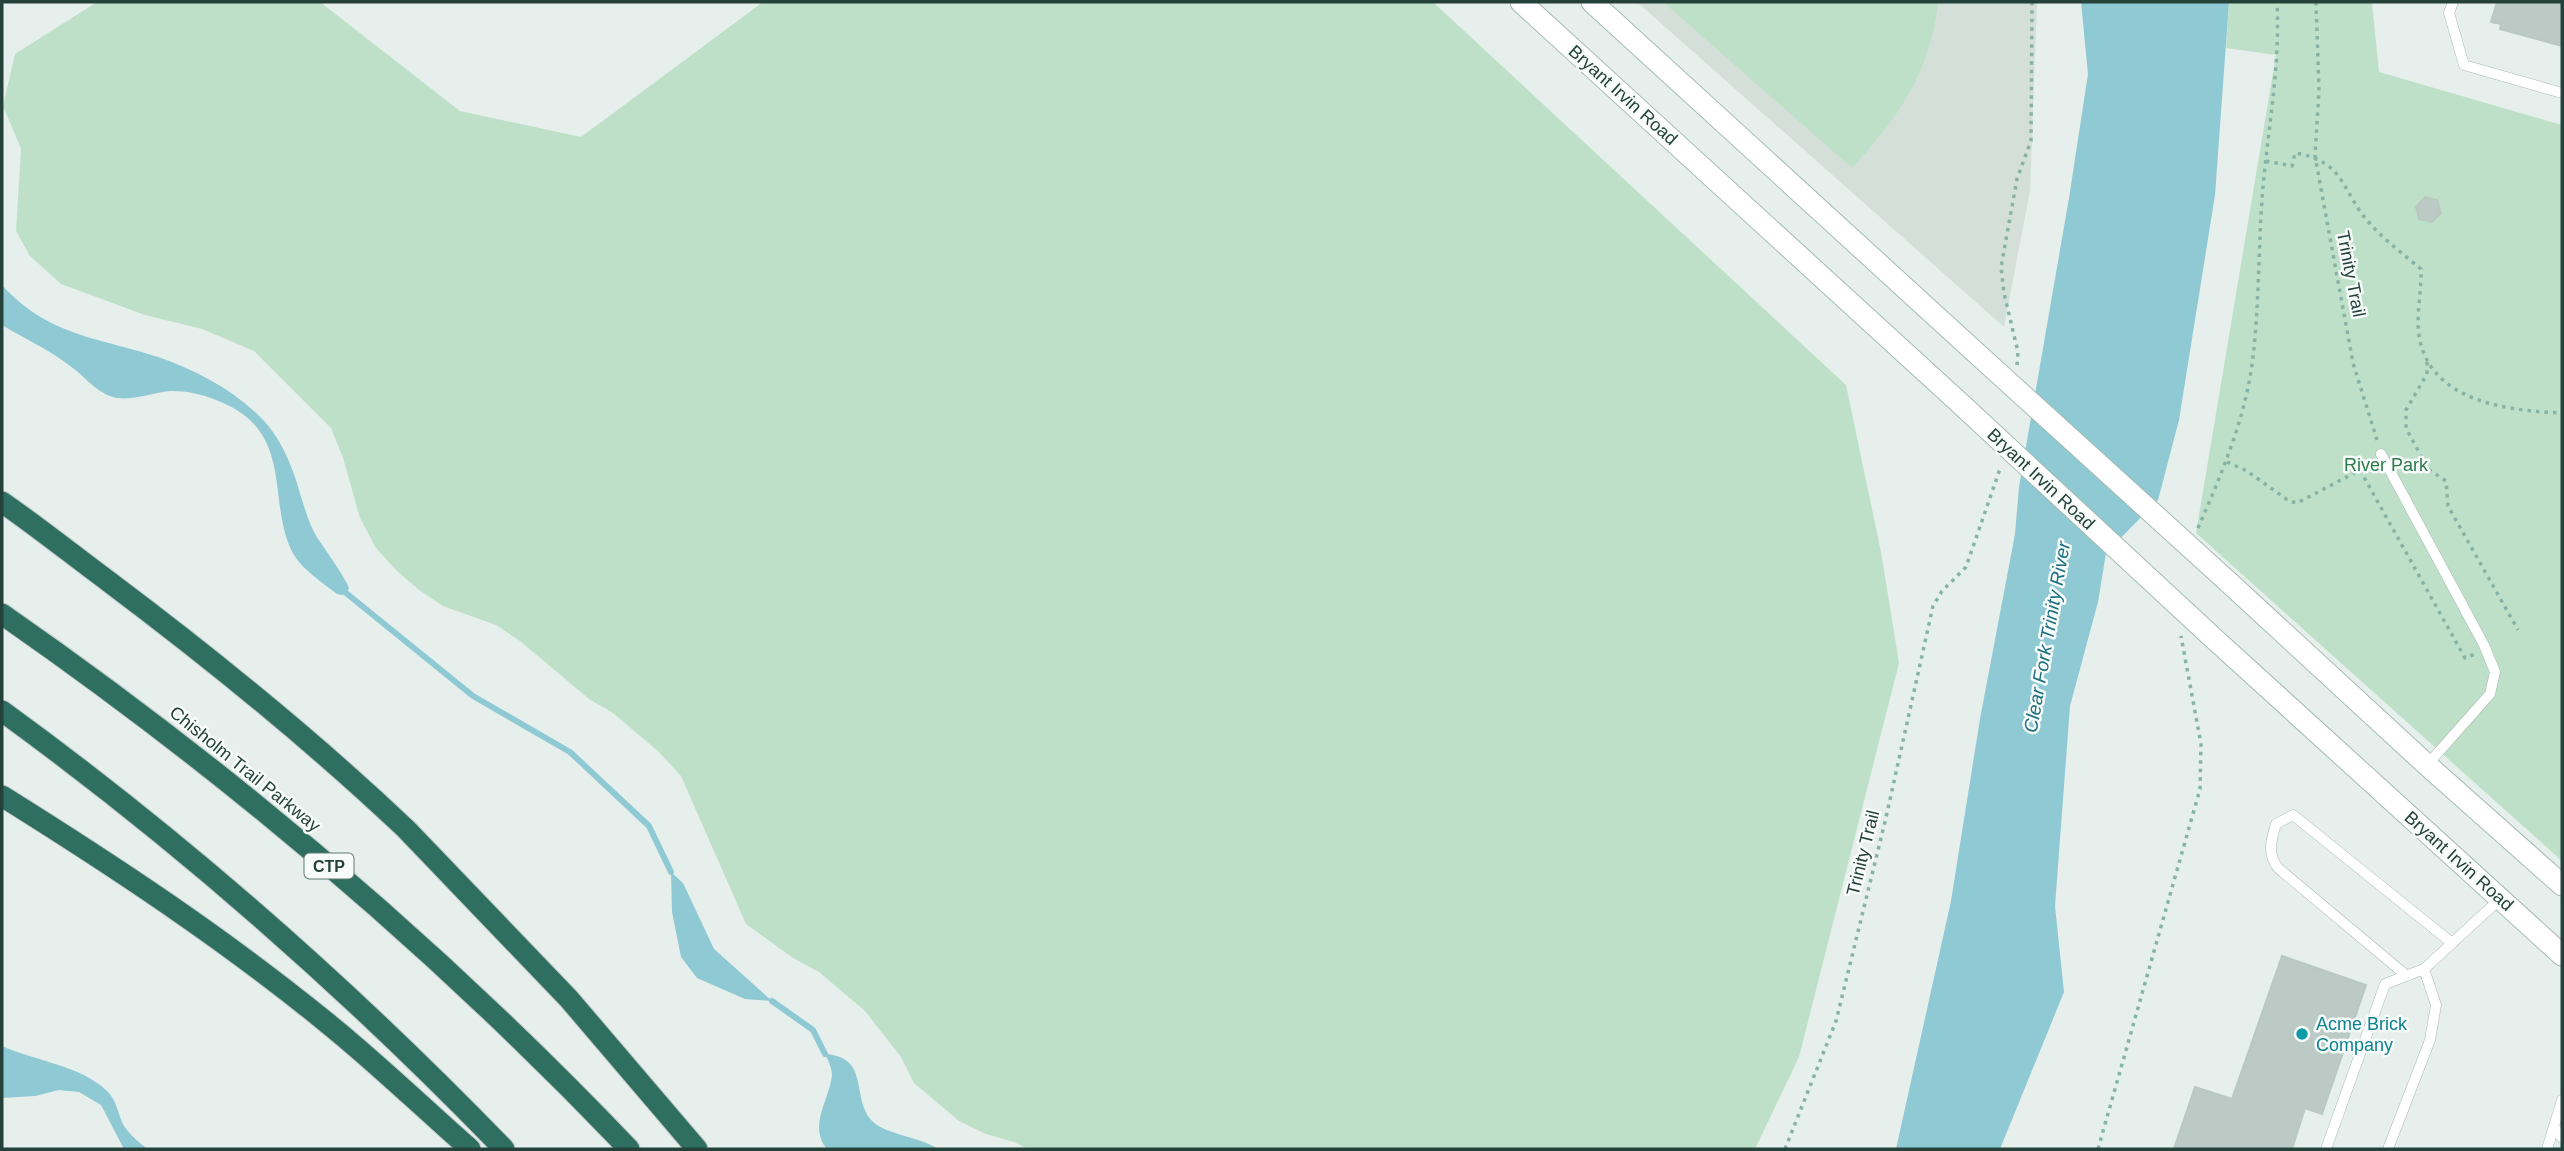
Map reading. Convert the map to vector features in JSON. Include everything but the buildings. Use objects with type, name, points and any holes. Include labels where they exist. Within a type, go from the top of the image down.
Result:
[{"type":"highway","points":[[2,502],[210,659],[294,727],[378,802],[561,991],[697,1149]]},
{"type":"highway","name":"Chisholm Trail Parkway","points":[[2,614],[166,733],[308,848],[493,1013],[628,1149]]},
{"type":"highway","points":[[2,711],[146,822],[272,930],[402,1049],[503,1149]]},
{"type":"highway","points":[[2,796],[141,884],[266,975],[328,1023],[470,1149]]},
{"type":"main road","name":"Bryant Irvin Road","points":[[1521,2],[2562,955]]},
{"type":"main road","points":[[1592,2],[2427,765],[2562,885]]},
{"type":"lane","points":[[2453,2],[2449,13],[2464,65],[2562,93]]},
{"type":"lane","points":[[2381,454],[2486,649],[2495,672],[2490,694],[2427,765]]},
{"type":"lane","points":[[2407,976],[2271,860],[2270,841],[2276,824],[2293,815],[2452,943]]},
{"type":"lane","points":[[2326,1149],[2385,984],[2424,969],[2500,899]]},
{"type":"lane","points":[[2388,1149],[2430,1040],[2436,1005],[2424,969]]},
{"type":"lane","points":[[2547,1149],[2562,1100]]},
{"type":"lane","points":[[2554,1127],[2562,1138]]},
{"type":"path","points":[[2015,377],[2018,352],[2004,293],[2001,267],[2017,179],[2031,141],[2032,2]]},
{"type":"path","name":"Trinity Trail","points":[[2316,2],[2319,90],[2315,156],[2353,363],[2381,454]]},
{"type":"path","points":[[2266,161],[2292,166],[2295,153],[2315,156],[2333,167],[2370,223],[2421,269],[2418,316],[2420,343],[2437,374],[2464,394],[2492,405],[2510,410],[2562,413]]},
{"type":"path","points":[[2427,359],[2427,374],[2406,410],[2406,428],[2428,469],[2446,481],[2448,506],[2518,630]]},
{"type":"path","points":[[2227,462],[2246,471],[2289,501],[2297,503],[2321,493],[2360,470],[2465,658],[2486,649]]},
{"type":"path","name":"Trinity Trail","points":[[1785,1149],[1836,1021],[1885,822],[1933,606],[1942,591],[1966,567],[2001,464]]},
{"type":"shaded area","points":[[1637,2],[2037,2],[2030,191],[2004,327]]},
{"type":"green space","points":[[97,2],[320,2],[460,111],[581,137],[763,2],[1433,2],[1846,385],[1881,552],[1899,663],[1799,1057],[1755,1149],[1028,1149],[959,1121],[914,1083],[901,1057],[865,1011],[819,972],[793,958],[746,924],[681,776],[659,752],[613,713],[589,699],[520,641],[496,625],[443,606],[397,571],[376,548],[360,518],[343,458],[331,428],[254,351],[202,329],[145,315],[61,284],[30,256],[16,231],[21,149],[3,106],[15,54]]},
{"type":"green space","points":[[1663,2],[1938,2],[1928,50],[1910,92],[1884,131],[1852,168]]},
{"type":"green space","name":"River Park","points":[[2229,2],[2372,2],[2379,72],[2562,125],[2562,861],[2196,533],[2276,55],[2226,48]]},
{"type":"water","name":"Clear Fork Trinity River","points":[[2081,2],[2229,2],[2215,195],[2179,420],[2158,500],[2106,553],[2098,602],[2070,706],[2055,906],[2064,992],[2000,1149],[1896,1149],[1951,901],[1980,719],[2015,534],[2019,487],[2088,74]]},
{"type":"water","points":[[2,285],[19,302],[55,325],[184,367],[245,403],[264,421],[285,452],[312,528],[345,580],[349,588],[347,591],[342,595],[337,594],[308,571],[294,555],[282,521],[270,450],[262,434],[250,420],[224,403],[181,391],[128,398],[106,395],[72,367],[2,325]]},
{"type":"water","points":[[671,872],[683,883],[714,949],[772,1001],[745,999],[697,978],[681,957],[672,912]]},
{"type":"water","points":[[2,1046],[71,1069],[96,1082],[113,1099],[126,1129],[147,1149],[124,1149],[101,1105],[79,1092],[59,1090],[35,1096],[2,1098]]},
{"type":"water","points":[[825,1054],[838,1056],[853,1068],[864,1106],[873,1122],[938,1149],[827,1149],[819,1131],[821,1113],[832,1075]]},
{"type":"waterway","points":[[346,593],[473,696],[570,752],[649,826],[671,872]]},
{"type":"waterway","points":[[772,1001],[813,1030],[825,1054]]},
{"type":"place","name":"Acme Brick Company","points":[[2302,1034]]}]
